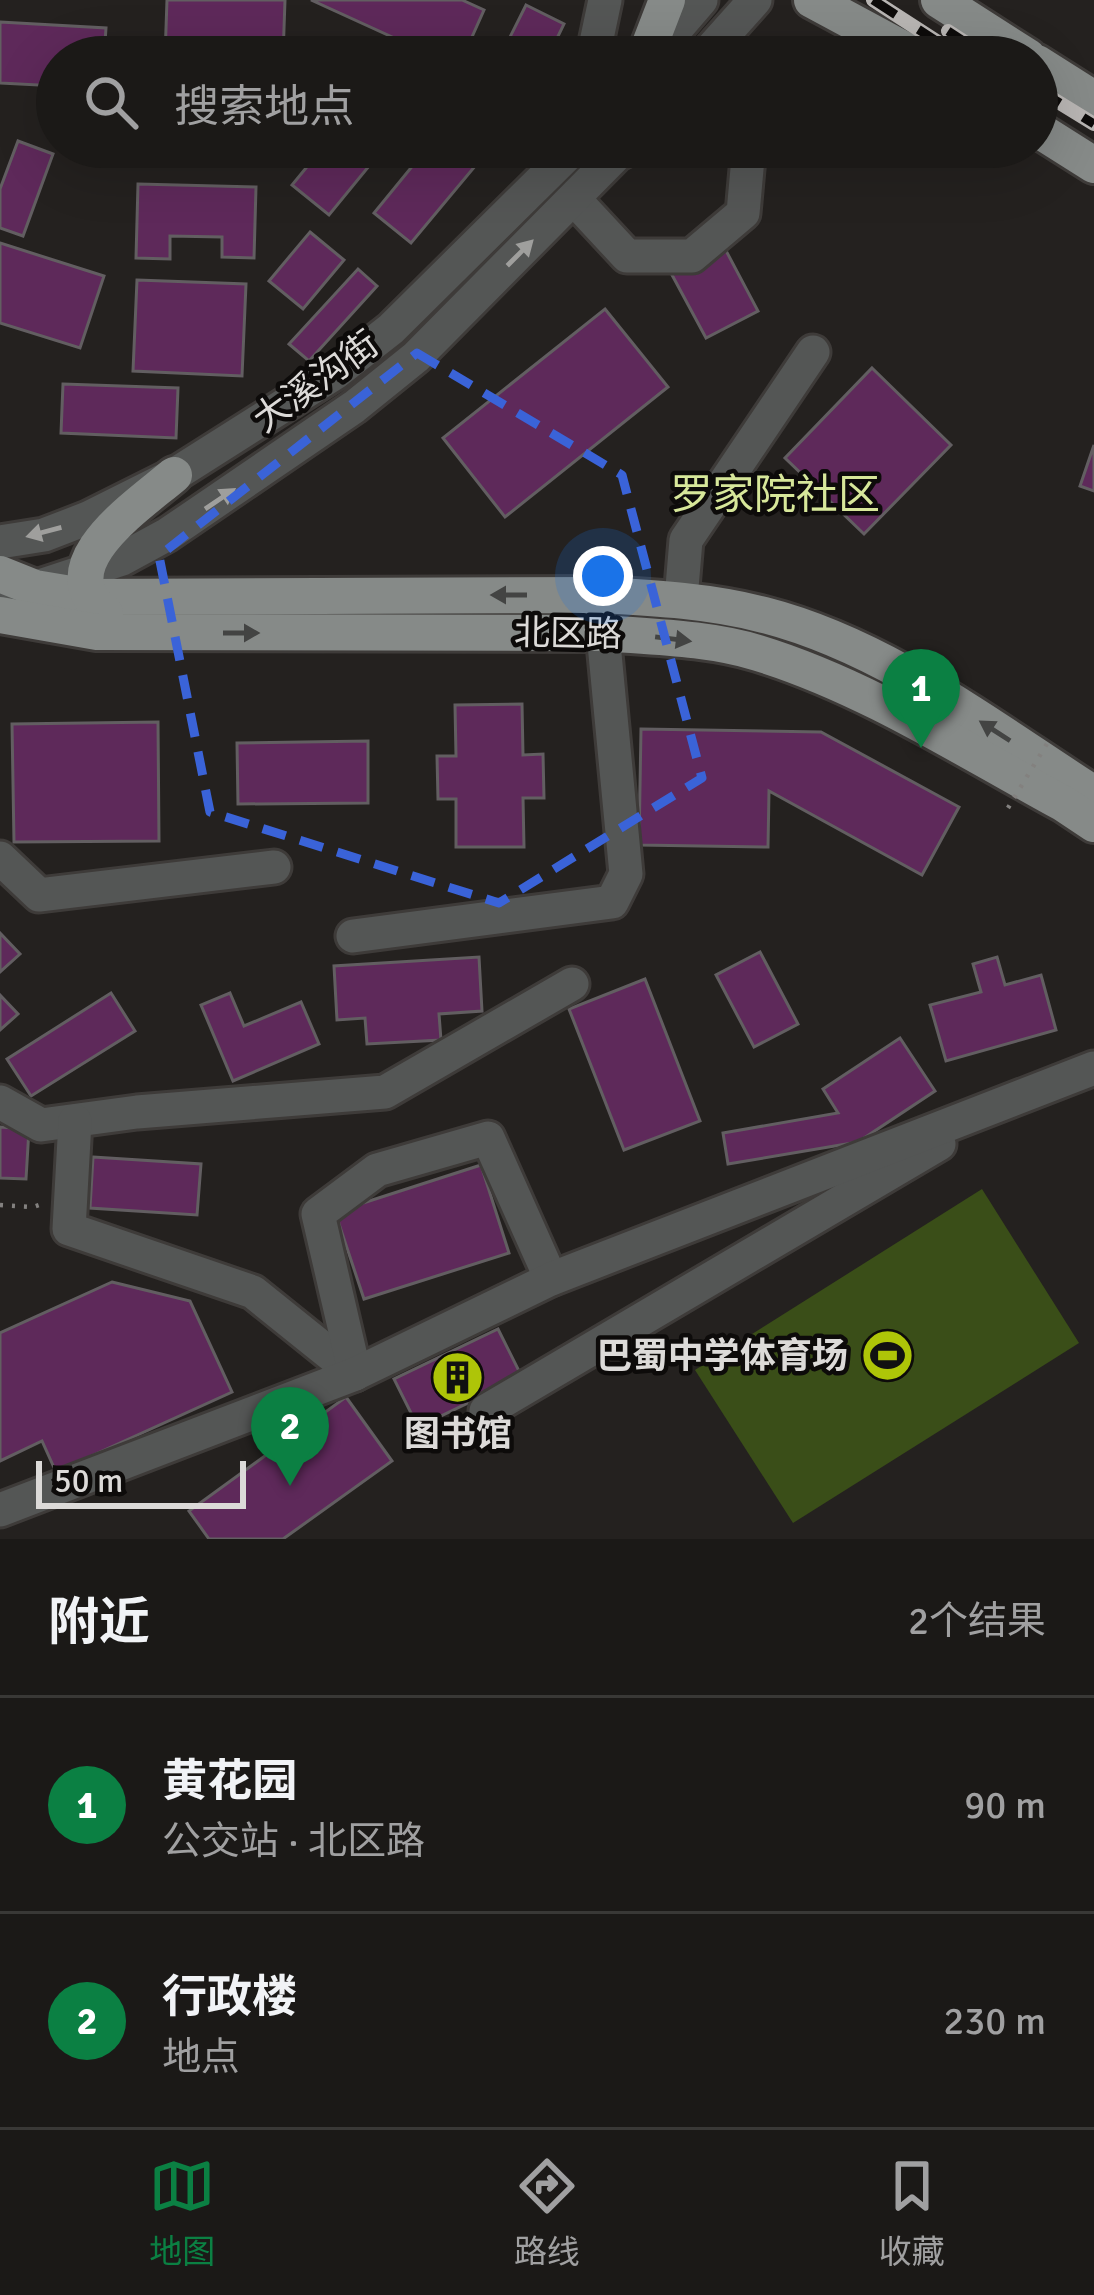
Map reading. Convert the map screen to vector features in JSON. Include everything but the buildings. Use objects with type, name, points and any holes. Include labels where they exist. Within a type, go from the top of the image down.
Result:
[{"type":"main road","points":[[656,36],[667,0]]},
{"type":"main road","points":[[812,0],[878,36]]},
{"type":"main road","points":[[938,0],[995,36]]},
{"type":"main road","points":[[1058,77],[1094,100]]},
{"type":"main road","points":[[1058,142],[1094,165]]},
{"type":"main road","points":[[170,633],[109,615],[87,585],[101,542],[174,475]]},
{"type":"main road","name":"北区路","points":[[0,574],[17,593],[87,585],[600,595],[681,599],[766,615],[841,643],[916,680],[1094,794]]},
{"type":"main road","name":"北区路","points":[[0,615],[98,632],[603,633],[754,652],[824,676],[1094,824]]},
{"type":"street","points":[[597,36],[605,0]]},
{"type":"street","points":[[668,36],[701,0]]},
{"type":"street","points":[[722,36],[754,0]]},
{"type":"street","name":"大溪沟街","points":[[0,542],[44,535],[174,475],[335,373],[391,329],[552,168]]},
{"type":"street","name":"大溪沟街","points":[[87,585],[354,407],[416,357],[604,168]]},
{"type":"street","points":[[574,199],[627,256],[692,256],[742,213],[747,168]]},
{"type":"street","points":[[681,599],[686,540],[813,352]]},
{"type":"street","points":[[353,936],[612,902],[626,874],[603,633]]},
{"type":"street","points":[[0,858],[39,896],[274,867]]},
{"type":"street","points":[[0,1102],[41,1125],[385,1092],[572,984]]},
{"type":"street","points":[[0,1510],[355,1374],[551,1279],[1094,1068]]},
{"type":"street","points":[[486,1411],[942,1142],[1000,1103]]},
{"type":"street","points":[[75,1120],[70,1229],[253,1292],[355,1374]]},
{"type":"street","points":[[355,1374],[318,1214],[377,1170],[488,1138],[551,1279]]},
{"type":"path","points":[[1008,808],[1051,736]]},
{"type":"path","points":[[0,1205],[33,1207],[71,1192]]},
{"type":"highlighted area","points":[[417,353],[622,475],[702,778],[499,903],[210,812],[159,556]]},
{"type":"green space","name":"巴蜀中学体育场","points":[[982,1189],[1079,1343],[793,1523],[695,1370]]},
{"type":"railway","points":[[873,0],[929,36]]},
{"type":"railway","points":[[948,31],[956,36]]},
{"type":"railway","points":[[1058,102],[1094,124]]},
{"type":"place","name":"黄花园","points":[[921,748]]},
{"type":"place","name":"巴蜀中学体育场","points":[[887,1356]]},
{"type":"place","name":"图书馆","points":[[458,1378]]},
{"type":"place","name":"行政楼","points":[[290,1486]]},
{"type":"district","name":"罗家院社区","points":[[775,495]]}]
